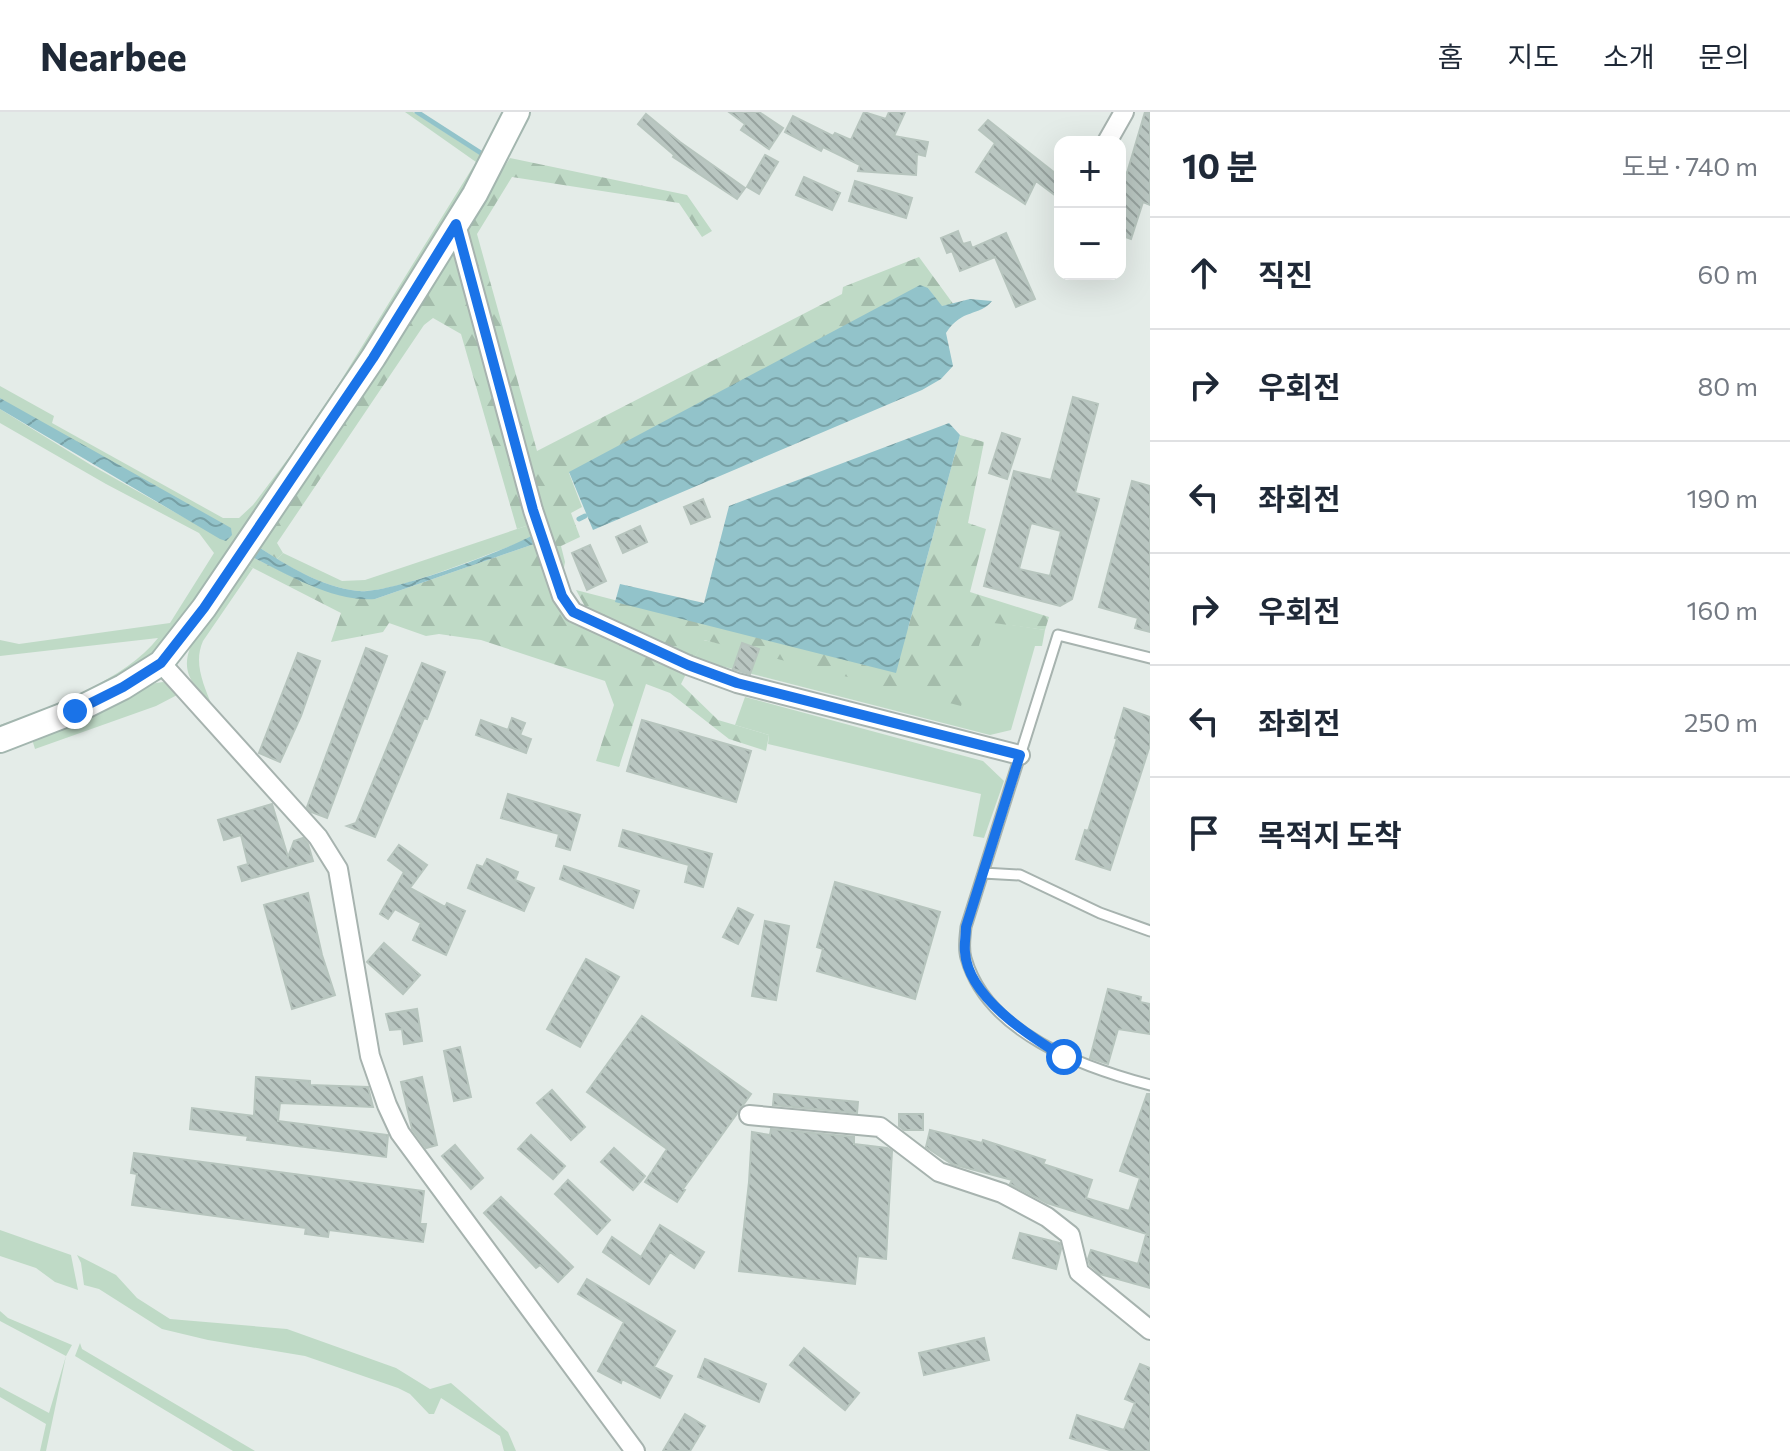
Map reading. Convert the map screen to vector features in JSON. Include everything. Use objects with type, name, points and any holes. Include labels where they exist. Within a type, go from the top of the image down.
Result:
[{"type":"main road","points":[[0,740],[75,711],[123,687],[161,663],[204,608],[373,358],[475,194],[517,112]]},
{"type":"street","points":[[1110,136],[1124,112]]},
{"type":"street","points":[[456,224],[533,510],[562,596],[573,612],[688,665],[737,683],[1020,755]]},
{"type":"street","points":[[161,663],[318,837],[338,869],[370,1056],[400,1133],[635,1451]]},
{"type":"street","points":[[749,1115],[880,1127],[939,1172],[1002,1193],[1047,1217],[1070,1235],[1079,1272],[1150,1330]]},
{"type":"lane","points":[[1150,658],[1058,635],[966,927],[964,955],[978,987],[1015,1024],[1064,1057],[1108,1074],[1150,1085]]},
{"type":"lane","points":[[983,873],[1020,875],[1100,913],[1150,931]]},
{"type":"green space","points":[[405,112],[413,112],[485,158],[385,325],[171,637],[145,665],[0,733],[0,725],[63,701],[107,679],[144,653],[158,638],[0,656],[0,640],[19,644],[170,623],[214,553],[199,533],[0,423],[0,409],[91,465],[226,541],[0,398],[0,386],[54,416],[52,423],[223,518],[239,518],[253,505],[290,456],[340,382],[476,162]]},
{"type":"green space","points":[[510,158],[687,195],[712,231],[702,237],[679,203],[512,177],[477,234],[537,451],[842,294],[843,287],[919,257],[954,305],[941,306],[928,288],[569,473],[582,507],[571,513],[580,537],[561,546],[565,562],[561,584],[464,236],[467,225]]},
{"type":"green space","points":[[458,250],[532,524],[517,529],[461,334],[433,318],[424,325],[277,543],[283,553],[277,559],[257,546],[451,251]]},
{"type":"green space","points":[[960,435],[984,442],[968,523],[986,529],[970,592],[1049,617],[1045,630],[986,622],[961,706],[704,640],[694,659],[587,610],[576,590],[896,673]]},
{"type":"green space","points":[[532,524],[535,534],[519,543],[415,581],[373,590],[358,591],[326,584],[277,559],[283,553],[342,581],[365,580]]},
{"type":"green space","points":[[537,543],[552,591],[567,617],[686,674],[681,684],[718,720],[769,735],[766,751],[729,739],[670,693],[646,684],[619,767],[596,761],[614,705],[605,681],[481,640],[439,634],[426,636],[389,623],[383,632],[331,642],[341,613],[245,564],[250,556],[291,576],[375,599]]},
{"type":"green space","points":[[245,564],[253,568],[200,649],[201,674],[212,706],[191,680],[187,657]]},
{"type":"green space","points":[[986,621],[1045,630],[1042,646],[1035,646],[1011,730],[990,735],[694,659],[703,640],[727,645]]},
{"type":"green space","points":[[163,682],[179,694],[156,706],[35,749],[31,736]]},
{"type":"green space","points":[[745,697],[983,761],[1004,781],[984,838],[973,836],[981,794],[768,744],[769,735],[735,725]]},
{"type":"green space","points":[[0,1230],[71,1255],[78,1290],[55,1282],[36,1268],[0,1256]]},
{"type":"green space","points":[[77,1255],[116,1275],[137,1298],[170,1319],[287,1329],[396,1368],[430,1389],[451,1383],[508,1432],[516,1451],[504,1451],[500,1436],[441,1398],[434,1414],[429,1414],[410,1394],[398,1388],[305,1356],[162,1329],[99,1289],[84,1285]]},
{"type":"green space","points":[[0,1311],[8,1318],[72,1345],[66,1356],[0,1321]]},
{"type":"green space","points":[[80,1343],[82,1349],[255,1451],[233,1451],[75,1356]]},
{"type":"green space","points":[[66,1356],[46,1451],[40,1451],[46,1424],[0,1397],[0,1387],[49,1413]]},
{"type":"water","points":[[920,285],[928,288],[942,306],[970,299],[992,301],[958,320],[946,333],[953,366],[941,379],[922,390],[593,530],[569,472]]},
{"type":"water","points":[[0,398],[231,528],[232,535],[226,541],[220,539],[0,409]]},
{"type":"water","points":[[949,423],[960,435],[896,673],[615,602],[620,584],[704,603],[729,506]]},
{"type":"water","points":[[535,534],[537,543],[375,599],[359,599],[327,591],[250,556],[257,546],[293,568],[331,585],[358,591],[374,590],[447,570]]},
{"type":"building","points":[[729,112],[759,112],[783,128],[769,149],[741,130],[745,124]]},
{"type":"building","points":[[864,112],[886,119],[889,112],[905,112],[894,136],[928,142],[925,156],[917,154],[916,175],[858,171],[860,165],[823,147],[821,151],[785,132],[793,116],[833,136],[835,133],[851,140]]},
{"type":"building","points":[[1145,112],[1150,112],[1150,205],[1143,202],[1131,239],[1126,237],[1127,173]]},
{"type":"building","points":[[646,114],[745,188],[737,199],[673,157],[638,124]]},
{"type":"building","points":[[988,120],[1054,172],[1054,194],[1036,181],[1025,204],[976,172],[995,143],[979,130]]},
{"type":"building","points":[[765,155],[778,162],[759,194],[747,187]]},
{"type":"building","points":[[804,177],[840,193],[832,210],[796,195]]},
{"type":"building","points":[[855,181],[912,198],[906,218],[849,201]]},
{"type":"building","points":[[958,231],[963,244],[970,242],[972,248],[1006,233],[1035,299],[1016,307],[995,257],[960,271],[952,251],[947,253],[941,238]]},
{"type":"building","points":[[1073,397],[1098,404],[1075,493],[1099,499],[1072,599],[1060,606],[984,586],[1014,471],[1051,480]],"holes":[[[1031,523],[1061,531],[1050,576],[1019,569]]]},
{"type":"building","points":[[1002,433],[1020,439],[1007,479],[989,473]]},
{"type":"building","points":[[1132,481],[1150,486],[1150,632],[1135,628],[1138,618],[1099,607]]},
{"type":"building","points":[[703,499],[710,517],[691,524],[684,507]]},
{"type":"building","points":[[640,526],[647,542],[623,553],[616,537]]},
{"type":"building","points":[[590,545],[606,581],[587,590],[572,553]]},
{"type":"building","points":[[742,643],[759,649],[750,674],[733,669]]},
{"type":"building","points":[[366,648],[387,656],[327,818],[311,812],[307,807]]},
{"type":"building","points":[[298,653],[320,661],[301,716],[280,762],[259,753]]},
{"type":"building","points":[[422,663],[445,672],[375,837],[347,826],[356,823]]},
{"type":"building","points":[[1124,708],[1150,717],[1150,745],[1110,870],[1076,859],[1085,830],[1088,831]]},
{"type":"building","points":[[512,718],[525,723],[520,735],[531,739],[526,753],[476,735],[481,720],[508,730]]},
{"type":"building","points":[[642,720],[751,751],[736,802],[627,771]]},
{"type":"building","points":[[508,794],[580,815],[570,850],[556,846],[559,834],[501,818]]},
{"type":"building","points":[[272,804],[288,857],[294,841],[303,838],[313,861],[242,881],[238,867],[248,864],[241,835],[224,840],[218,820]]},
{"type":"building","points":[[623,830],[712,854],[703,887],[685,882],[689,865],[619,846]]},
{"type":"building","points":[[399,845],[427,865],[410,888],[445,907],[447,903],[465,911],[446,955],[413,940],[421,923],[395,909],[388,919],[380,914],[404,872],[388,860]]},
{"type":"building","points":[[487,859],[518,872],[515,880],[534,888],[524,911],[468,888],[477,865],[483,867]]},
{"type":"building","points":[[564,866],[639,891],[633,908],[560,879]]},
{"type":"building","points":[[835,882],[940,912],[915,999],[817,971],[823,949],[817,947]]},
{"type":"building","points":[[308,893],[335,995],[292,1009],[264,905]]},
{"type":"building","points":[[738,908],[753,915],[738,944],[723,937]]},
{"type":"building","points":[[765,921],[789,926],[776,1000],[752,996]]},
{"type":"building","points":[[384,943],[420,975],[403,994],[367,962]]},
{"type":"building","points":[[586,959],[619,977],[580,1047],[547,1029]]},
{"type":"building","points":[[1108,989],[1141,997],[1140,1002],[1150,1004],[1150,1034],[1118,1029],[1108,1064],[1090,1058]]},
{"type":"building","points":[[417,1009],[422,1041],[404,1044],[402,1029],[390,1030],[386,1014]]},
{"type":"building","points":[[642,1016],[751,1094],[677,1202],[645,1182],[667,1149],[587,1092]]},
{"type":"building","points":[[460,1047],[471,1097],[454,1101],[444,1051]]},
{"type":"building","points":[[256,1077],[310,1081],[310,1085],[368,1087],[373,1107],[280,1103],[278,1121],[388,1135],[386,1157],[247,1140],[248,1136],[190,1129],[192,1108],[254,1116]]},
{"type":"building","points":[[422,1077],[437,1145],[426,1148],[412,1129],[401,1082]]},
{"type":"building","points":[[552,1090],[585,1127],[571,1140],[537,1103]]},
{"type":"building","points":[[774,1094],[858,1102],[857,1113],[773,1105]]},
{"type":"building","points":[[1147,1094],[1150,1094],[1150,1235],[1047,1203],[1010,1184],[1012,1180],[952,1164],[926,1147],[930,1130],[982,1143],[983,1140],[1045,1160],[1043,1164],[1092,1180],[1086,1198],[1129,1211],[1140,1178],[1120,1171]]},
{"type":"building","points":[[899,1114],[923,1114],[923,1130],[904,1130],[899,1126]]},
{"type":"building","points":[[771,1129],[854,1137],[854,1144],[892,1151],[886,1259],[858,1256],[855,1284],[739,1271],[752,1132],[770,1135]]},
{"type":"building","points":[[531,1135],[565,1166],[553,1179],[518,1149]]},
{"type":"building","points":[[455,1145],[483,1178],[471,1189],[442,1156]]},
{"type":"building","points":[[614,1148],[645,1176],[633,1190],[601,1162]]},
{"type":"building","points":[[134,1153],[424,1191],[420,1224],[426,1224],[423,1242],[329,1230],[328,1237],[305,1234],[306,1228],[132,1205],[137,1174],[131,1173]]},
{"type":"building","points":[[568,1180],[610,1220],[597,1234],[555,1194]]},
{"type":"building","points":[[501,1197],[573,1267],[558,1282],[540,1265],[536,1268],[484,1213]]},
{"type":"building","points":[[660,1225],[704,1252],[694,1268],[670,1252],[649,1284],[603,1252],[612,1237],[641,1257]]},
{"type":"building","points":[[1020,1233],[1060,1243],[1056,1269],[1013,1258]]},
{"type":"building","points":[[1146,1235],[1150,1235],[1150,1288],[1100,1274],[1090,1265],[1091,1250],[1138,1264]]},
{"type":"building","points":[[587,1279],[675,1331],[654,1367],[672,1376],[660,1398],[598,1371],[624,1322],[578,1294]]},
{"type":"building","points":[[984,1338],[989,1360],[924,1375],[919,1353]]},
{"type":"building","points":[[804,1348],[859,1393],[845,1410],[790,1365]]},
{"type":"building","points":[[705,1359],[766,1384],[759,1402],[698,1377]]},
{"type":"building","points":[[1140,1364],[1150,1368],[1150,1451],[1113,1451],[1070,1438],[1077,1415],[1124,1430],[1135,1403],[1125,1399]]},
{"type":"building","points":[[685,1414],[705,1426],[690,1451],[663,1451]]},
{"type":"waterway","points":[[417,112],[484,155]]},
{"type":"waterway","points":[[579,519],[585,516]]},
{"type":"route","points":[[75,711],[123,687],[161,663],[204,608],[373,358],[456,224],[533,510],[562,596],[573,612],[688,665],[737,683],[1020,755],[966,927],[964,955],[978,987],[1005,1016],[1064,1057]]}]
